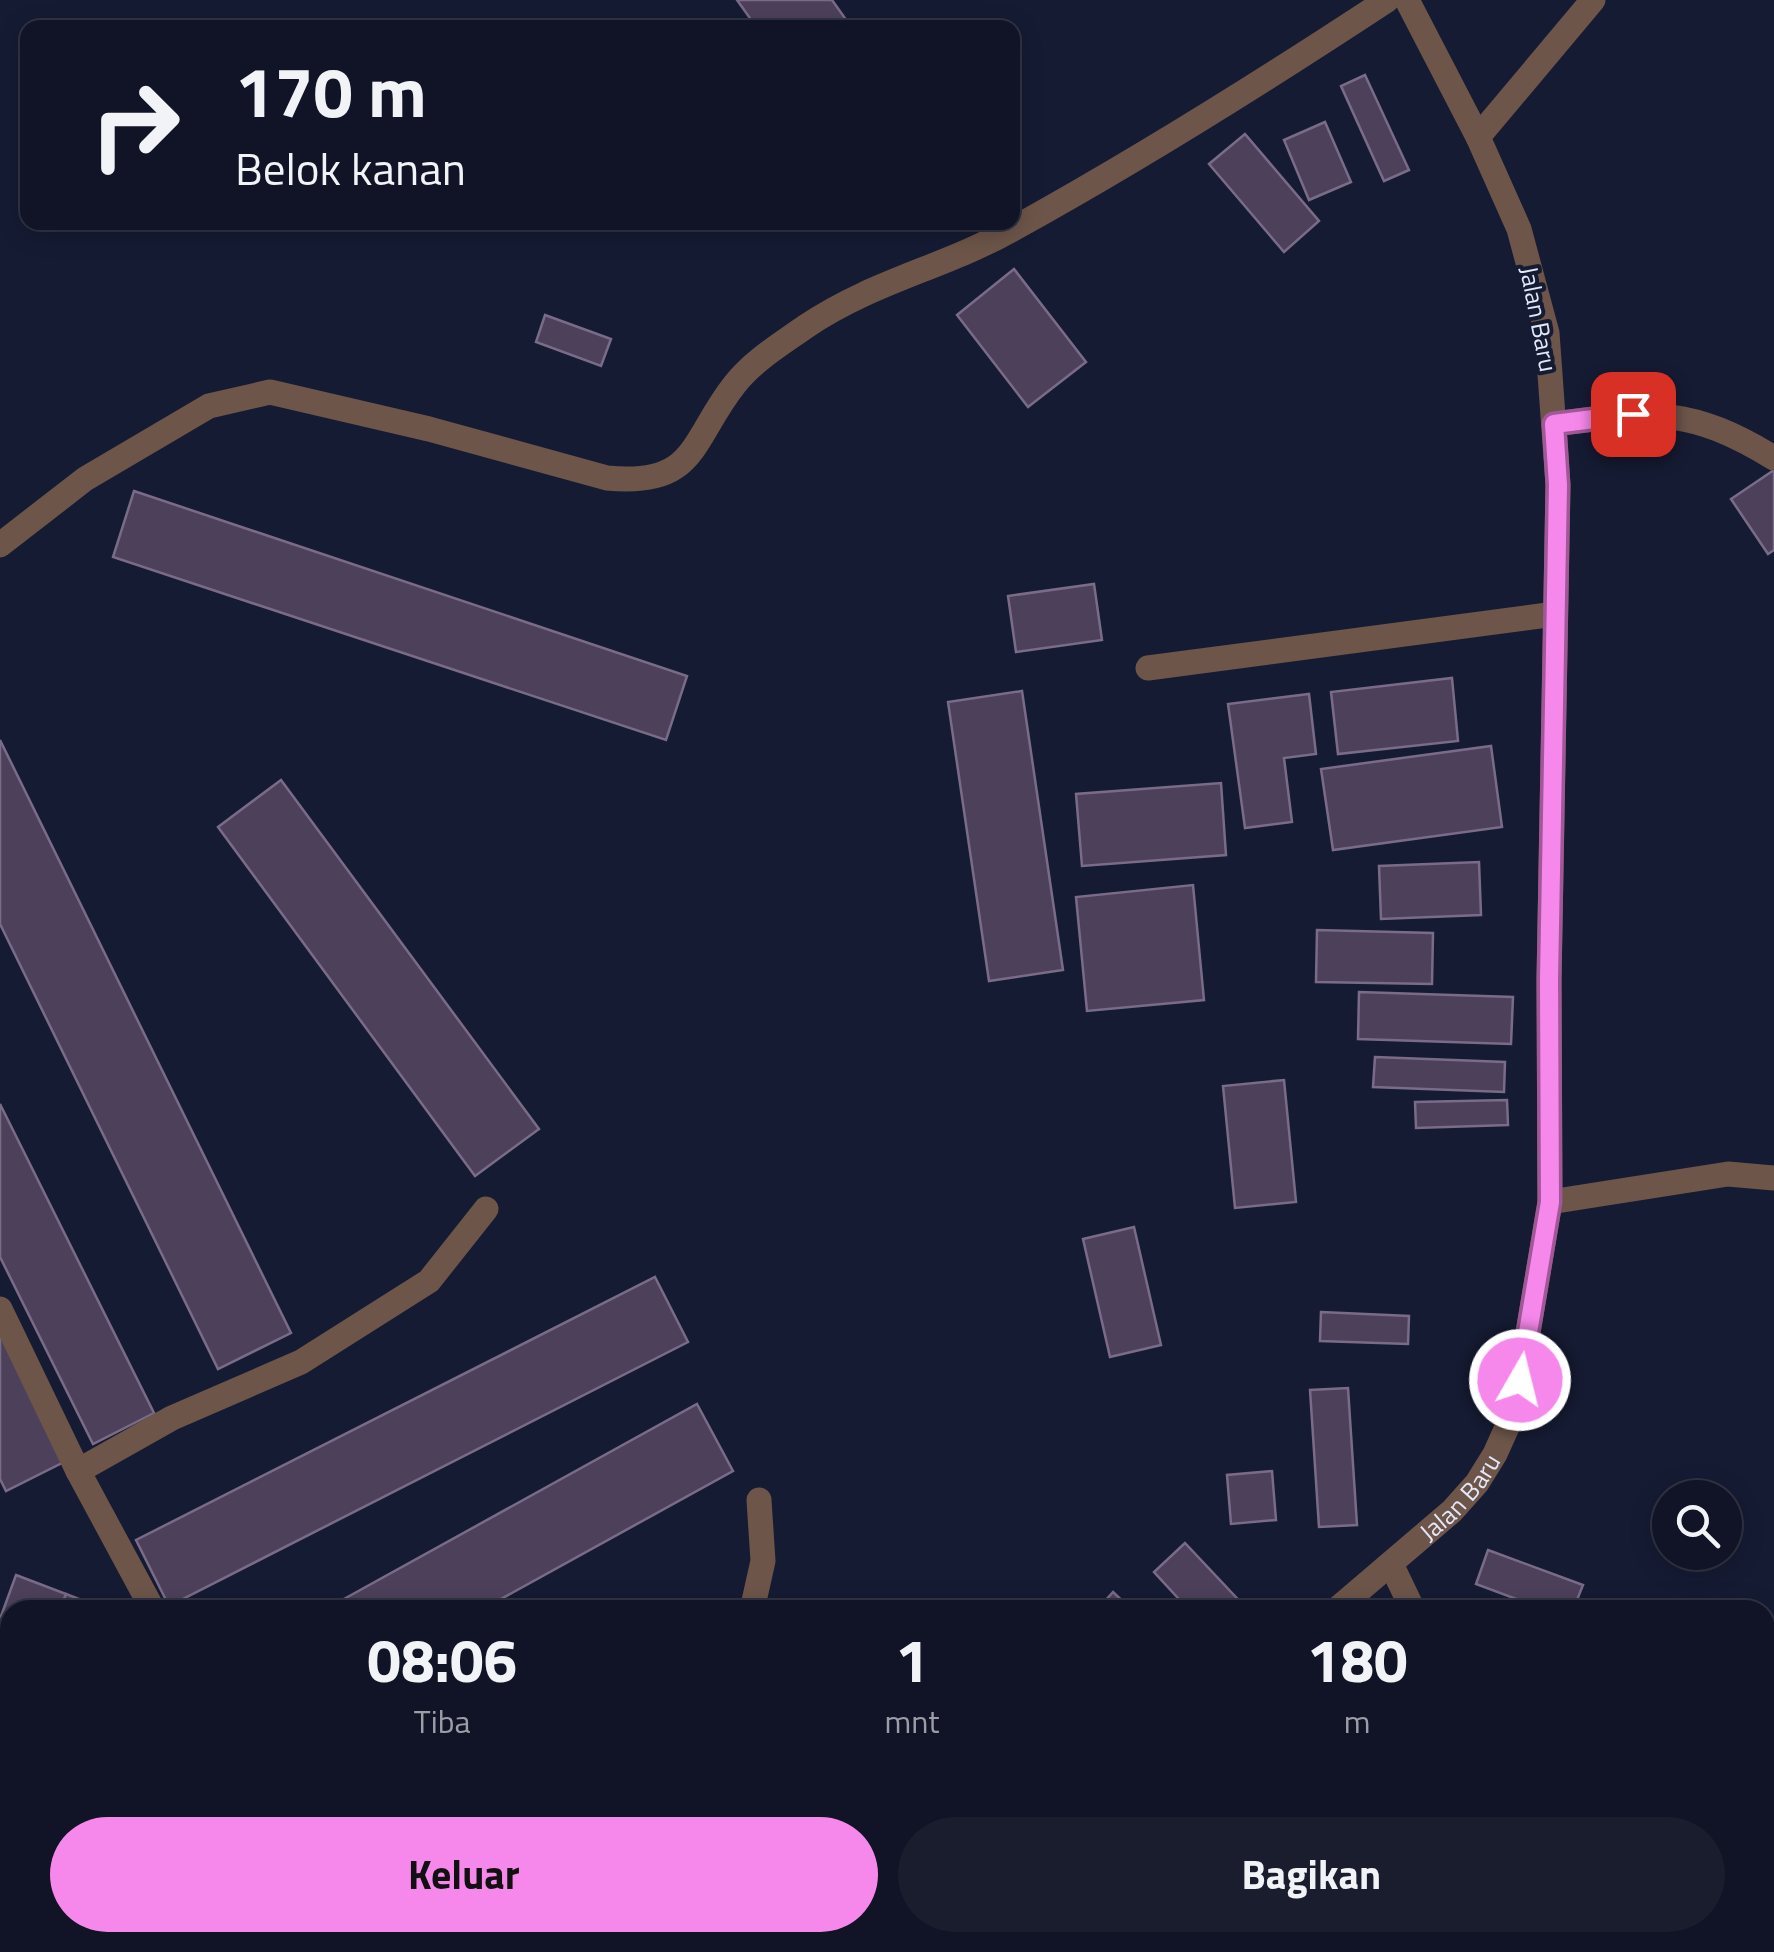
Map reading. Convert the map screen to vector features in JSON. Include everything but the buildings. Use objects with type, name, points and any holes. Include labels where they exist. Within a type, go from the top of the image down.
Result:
[{"type":"street","points":[[1020,225],[1183,132],[1387,0]]},
{"type":"street","name":"Jalan Baru","points":[[1348,1600],[1452,1511],[1478,1483],[1508,1425],[1520,1380],[1550,1202],[1549,980],[1558,485],[1547,333],[1519,228],[1478,138],[1406,0]]},
{"type":"street","points":[[1478,138],[1592,0]]},
{"type":"street","points":[[0,545],[85,480],[209,406],[270,392],[429,429],[607,478],[656,478],[678,466],[696,448],[720,404],[758,360],[815,321],[887,281],[1011,230]]},
{"type":"street","points":[[1554,424],[1667,414],[1709,424],[1774,458]]},
{"type":"street","points":[[1148,668],[1555,614]]},
{"type":"street","points":[[1550,1202],[1728,1174],[1774,1178]]},
{"type":"street","points":[[78,1471],[172,1418],[301,1362],[429,1281],[486,1209]]},
{"type":"street","points":[[0,1308],[78,1471],[148,1600]]},
{"type":"street","points":[[754,1600],[762,1561],[759,1500]]},
{"type":"street","points":[[1391,1564],[1408,1600]]},
{"type":"route","points":[[1520,1380],[1550,1202],[1549,980],[1558,485],[1554,424],[1633,414]]}]
